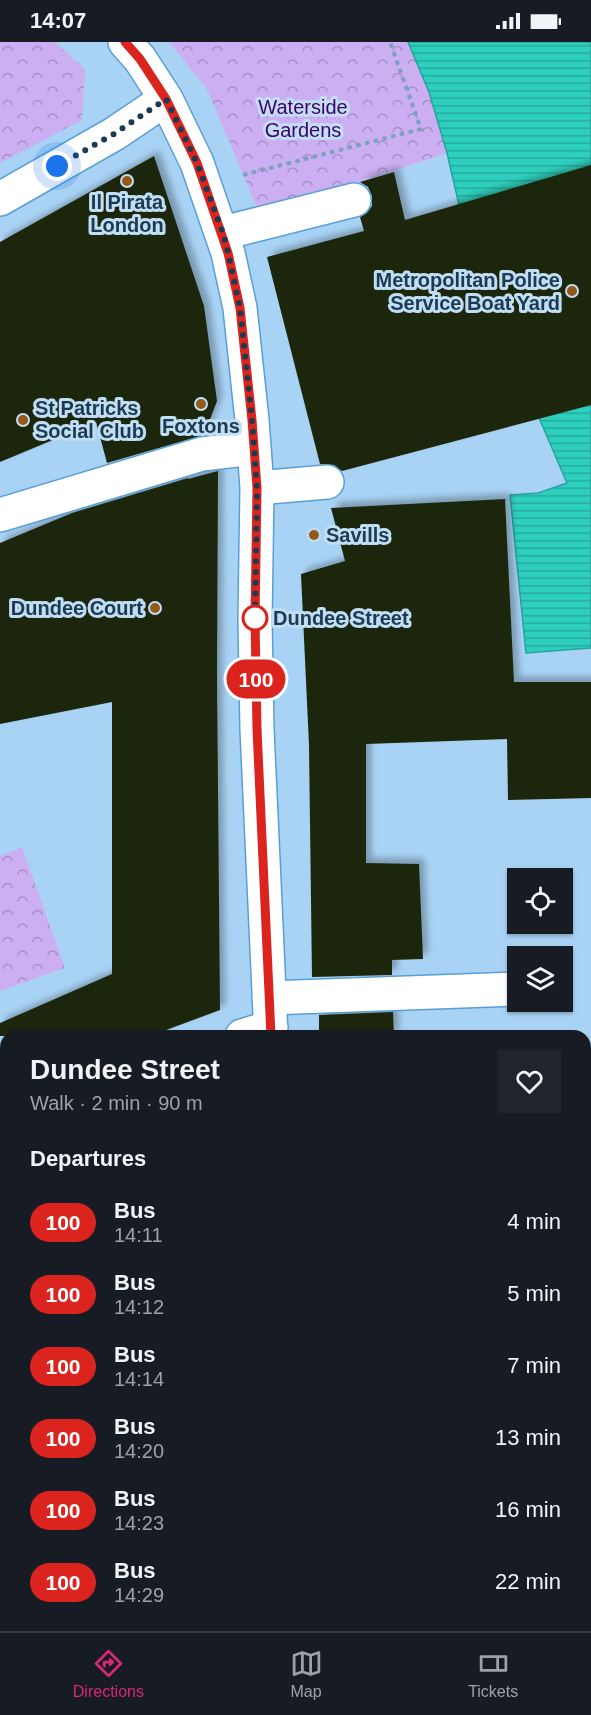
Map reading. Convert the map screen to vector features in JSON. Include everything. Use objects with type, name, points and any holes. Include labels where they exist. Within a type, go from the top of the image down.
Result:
[{"type":"street","points":[[125,42],[140,59],[166,99],[197,163],[223,233],[240,308],[257,488],[255,620],[264,1025],[507,991]]},
{"type":"street","points":[[0,198],[114,134],[166,99]]},
{"type":"street","points":[[223,233],[354,200]]},
{"type":"street","points":[[0,515],[202,454],[254,448]]},
{"type":"street","points":[[257,488],[327,482]]},
{"type":"path","points":[[246,175],[421,129],[390,42]]},
{"type":"green space","points":[[0,42],[55,42],[85,69],[82,120],[0,163]]},
{"type":"green space","name":"Waterside Gardens","points":[[169,42],[408,42],[429,92],[447,153],[353,184],[258,210],[207,89]]},
{"type":"green space","points":[[22,847],[65,968],[0,991],[0,856]]},
{"type":"shaded area","points":[[408,42],[591,42],[591,648],[526,653],[510,495],[538,493],[567,483],[539,418],[459,205],[429,92]]},
{"type":"building","points":[[154,156],[204,306],[217,401],[204,435],[107,463],[96,422],[0,462],[0,242]]},
{"type":"building","points":[[591,165],[591,405],[342,471],[334,465],[320,464],[267,257],[364,231],[360,217],[372,206],[372,196],[368,187],[360,182],[394,172],[405,220]]},
{"type":"building","points":[[218,471],[220,1010],[166,1030],[0,1030],[0,1023],[112,974],[112,702],[0,724],[0,543],[72,513]]},
{"type":"building","points":[[505,499],[514,682],[591,682],[591,798],[508,800],[507,739],[366,744],[366,863],[419,864],[423,959],[392,960],[392,975],[312,977],[309,745],[301,574],[345,561],[331,508]]},
{"type":"building","points":[[393,1012],[394,1030],[319,1030],[319,1015]]},
{"type":"bus line","name":"100","points":[[125,42],[140,59],[166,99],[197,163],[223,233],[240,308],[257,488],[255,620],[257,729],[271,1030]]},
{"type":"place","name":"Il Pirata London","points":[[127,181]]},
{"type":"place","name":"Metropolitan Police Service Boat Yard","points":[[572,291]]},
{"type":"place","name":"Foxtons","points":[[201,404]]},
{"type":"place","name":"St Patricks Social Club","points":[[23,420]]},
{"type":"place","name":"Savills","points":[[314,535]]},
{"type":"place","name":"Dundee Court","points":[[155,608]]},
{"type":"place","name":"Dundee Street","points":[[255,618]]},
{"type":"route","points":[[57,166],[114,134],[166,99],[197,163],[223,233],[240,308],[257,488],[255,620],[255,618]]}]
